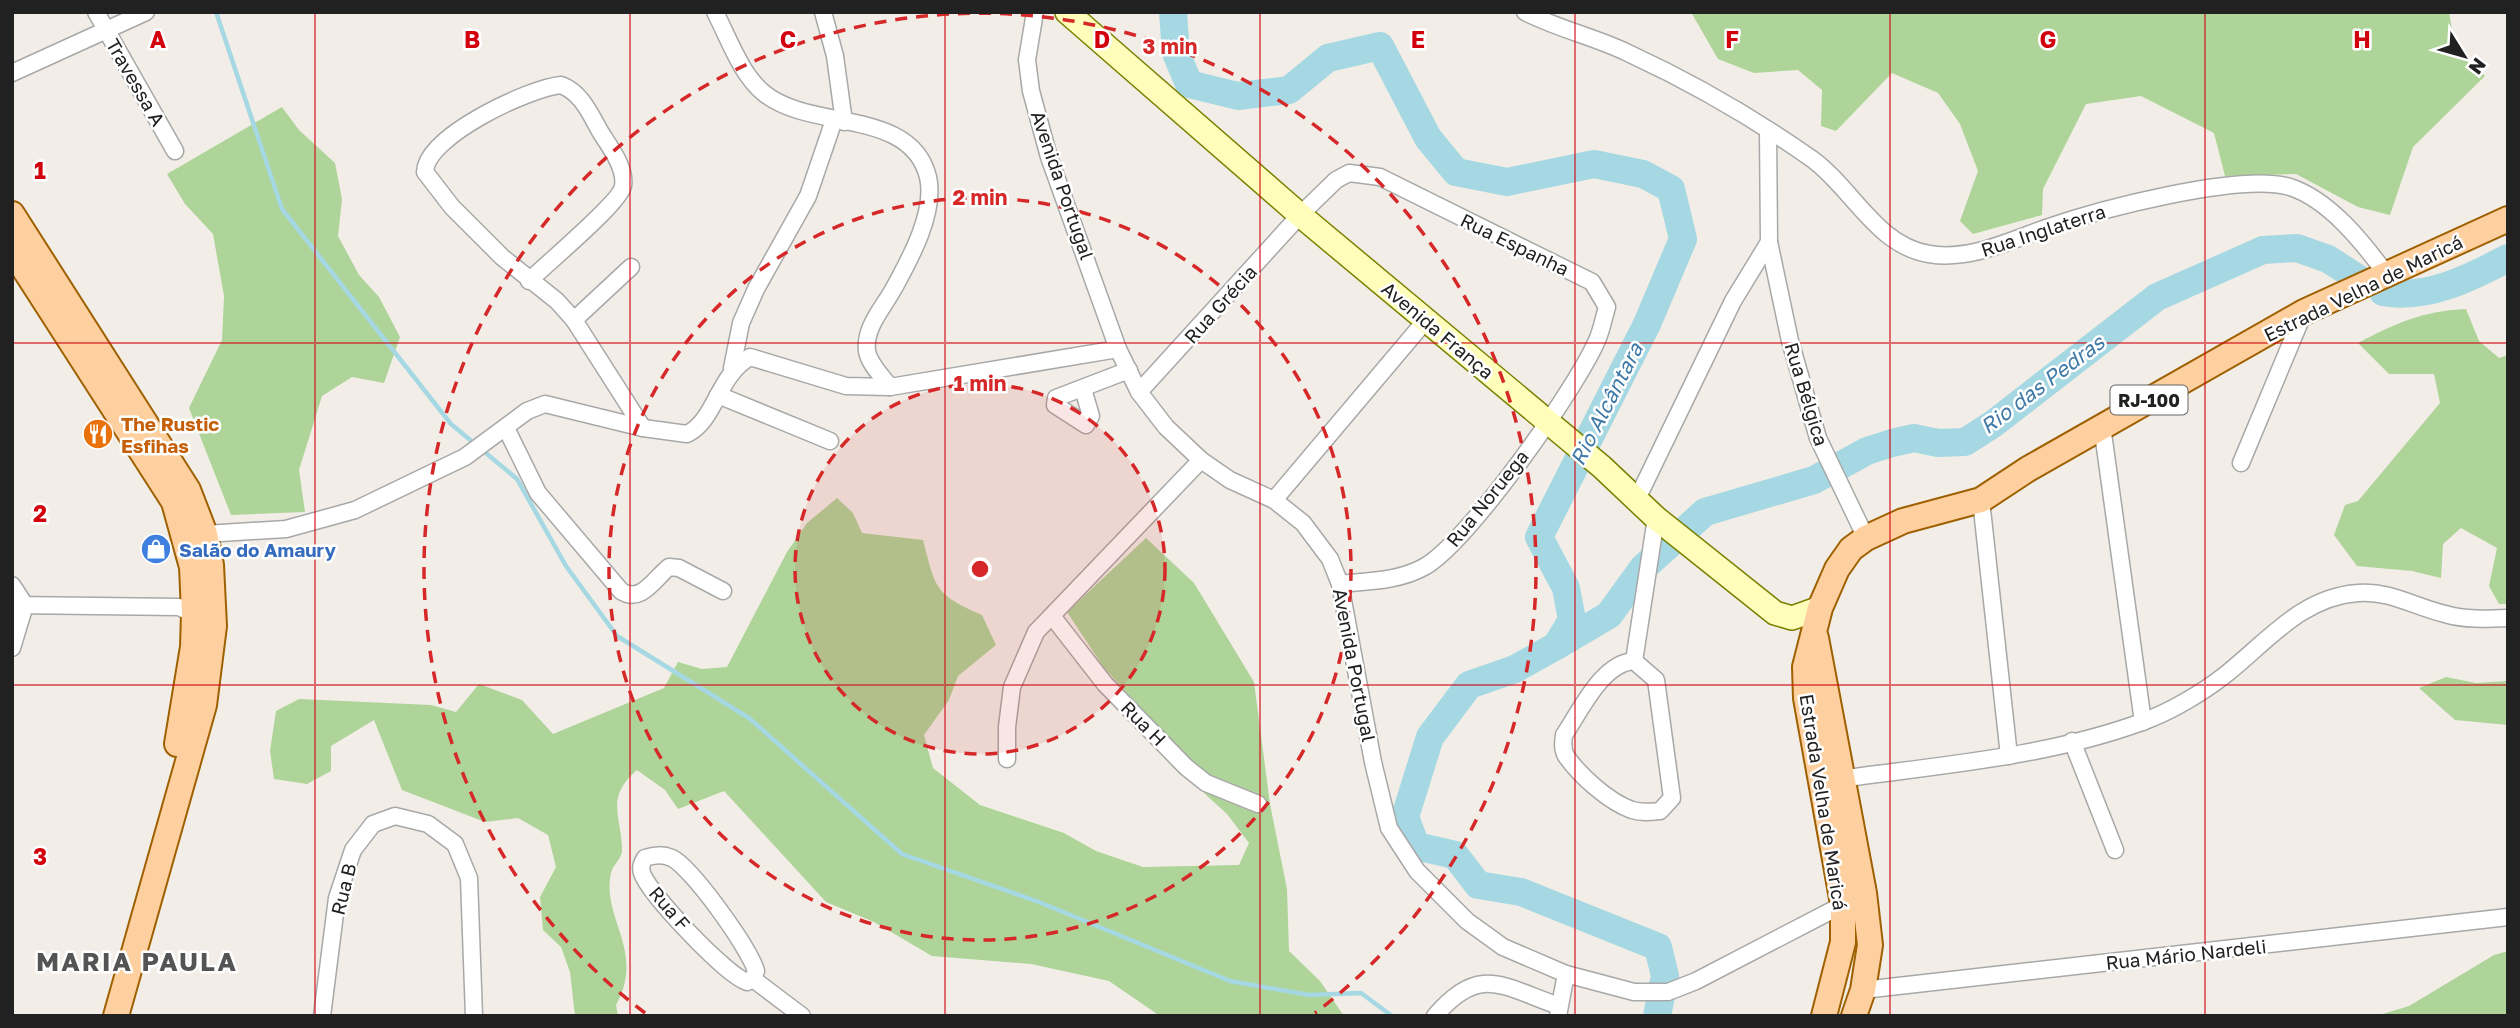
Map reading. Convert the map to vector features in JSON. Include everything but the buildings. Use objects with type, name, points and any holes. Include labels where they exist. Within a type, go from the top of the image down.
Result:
[{"type":"main road","points":[[12,214],[188,490],[205,534],[211,565],[204,620],[184,716],[100,1016]]},
{"type":"main road","name":"Estrada Velha de Maricá","points":[[1854,1016],[1863,990],[1870,946],[1854,899],[1805,690],[1805,667],[1817,618],[1837,569],[1851,549],[1866,538],[1903,521],[1981,500],[2102,426],[2304,312],[2508,219]]},
{"type":"main road","points":[[12,250],[174,502],[204,620],[204,705],[116,1016]]},
{"type":"main road","name":"Estrada Velha de Maricá","points":[[1817,618],[1854,899],[1824,1016]]},
{"type":"street","name":"Travessa A","points":[[96,12],[175,151]]},
{"type":"street","points":[[12,73],[146,12]]},
{"type":"street","points":[[715,12],[746,72],[763,93],[782,105],[839,121],[869,126],[900,138],[917,154],[928,178],[927,207],[912,251],[868,335],[867,352],[890,387]]},
{"type":"street","points":[[205,534],[286,528],[355,510],[465,457],[527,411],[545,404],[643,428],[687,434],[699,426],[732,368],[741,323],[756,289],[808,196],[839,121],[835,56],[823,12]]},
{"type":"street","name":"Avenida Portugal","points":[[1035,12],[1027,60],[1031,91],[1049,157],[1118,349],[1139,392],[1166,427],[1201,460],[1230,480],[1275,500],[1303,523],[1330,559],[1340,584],[1373,762],[1389,828],[1417,871],[1467,920],[1503,947],[1566,974],[1634,992],[1668,992],[1696,981],[1854,899]]},
{"type":"street","name":"Avenida França","points":[[1067,12],[1300,215],[1602,467],[1656,518],[1775,612],[1792,618],[1817,618]]},
{"type":"street","name":"Rua Inglaterra","points":[[1525,12],[1627,52],[1768,130],[1815,161],[1877,226],[1903,247],[1929,255],[1968,254],[2100,209],[2248,185],[2290,187],[2324,207],[2357,235],[2387,275]]},
{"type":"street","points":[[529,281],[611,206],[622,190],[622,173],[603,136],[579,97],[561,85],[525,93],[479,117],[447,140],[425,167],[434,185],[452,207],[529,281],[557,301],[574,320],[643,428]]},
{"type":"street","name":"Rua Bélgica","points":[[1768,130],[1769,242],[1790,341],[1818,438],[1866,538]]},
{"type":"street","name":"Rua Espanha","points":[[1300,215],[1336,180],[1349,173],[1366,173],[1592,282],[1607,307],[1598,339],[1548,422]]},
{"type":"street","name":"Rua Grécia","points":[[1139,392],[1300,215]]},
{"type":"street","points":[[1637,499],[1733,301],[1769,242]]},
{"type":"street","points":[[574,320],[631,267]]},
{"type":"street","points":[[2241,463],[2304,312]]},
{"type":"street","points":[[1275,500],[1426,320]]},
{"type":"street","points":[[732,368],[750,357],[846,386],[890,387],[1118,349]]},
{"type":"street","points":[[1083,389],[1129,370]]},
{"type":"street","points":[[718,395],[830,441]]},
{"type":"street","name":"Rua Noruega","points":[[1340,584],[1394,578],[1425,567],[1452,544],[1548,422]]},
{"type":"street","points":[[2102,426],[2143,722]]},
{"type":"street","points":[[506,428],[538,494],[621,591],[629,596],[639,595],[669,567],[679,568],[723,591]]},
{"type":"street","points":[[1007,759],[1007,727],[1012,687],[1030,643],[1052,616],[1201,460]]},
{"type":"street","points":[[1981,500],[2009,756]]},
{"type":"street","points":[[1634,661],[1656,518]]},
{"type":"street","points":[[12,585],[18,605],[12,648]]},
{"type":"street","points":[[1840,779],[2009,756],[2143,722],[2224,676],[2296,614],[2323,600],[2358,592],[2391,595],[2461,618],[2508,618]]},
{"type":"street","points":[[18,605],[179,607],[204,620]]},
{"type":"street","name":"Rua H","points":[[1052,616],[1098,676],[1186,767],[1206,783],[1258,804]]},
{"type":"street","points":[[1634,661],[1656,680],[1672,798],[1660,811],[1645,813],[1619,804],[1594,785],[1566,755],[1562,746],[1564,735],[1607,673],[1620,662],[1634,661]]},
{"type":"street","points":[[2072,741],[2115,850]]},
{"type":"street","name":"Rua B","points":[[322,1016],[337,898],[353,850],[373,824],[395,816],[428,824],[455,844],[469,878],[474,1016]]},
{"type":"street","name":"Rua F","points":[[657,854],[673,859],[688,870],[749,954],[756,971],[753,979],[747,982],[736,978],[724,968],[663,903],[643,875],[641,865],[645,858],[657,854]]},
{"type":"street","name":"Rua Mário Nardeli","points":[[1863,990],[2508,917]]},
{"type":"street","points":[[1435,1016],[1461,990],[1475,982],[1492,983],[1558,1011],[1566,974]]},
{"type":"street","name":"Rua F","points":[[753,979],[802,1016]]},
{"type":"green space","points":[[1691,12],[2449,12],[2455,47],[2485,76],[2413,147],[2390,215],[2358,207],[2296,174],[2225,176],[2214,133],[2141,96],[2086,104],[2043,189],[2042,215],[1973,234],[1960,221],[1978,171],[1960,124],[1938,93],[1892,73],[1836,131],[1821,126],[1822,90],[1798,70],[1754,73],[1718,59]]},
{"type":"green space","points":[[282,107],[299,130],[335,163],[342,199],[338,236],[359,275],[379,297],[400,337],[384,383],[352,377],[322,396],[299,470],[305,512],[231,515],[189,408],[222,340],[224,296],[213,234],[185,204],[167,174]]},
{"type":"green space","points":[[2466,309],[2479,341],[2499,358],[2508,355],[2508,604],[2499,604],[2489,586],[2497,548],[2461,528],[2443,544],[2441,578],[2412,571],[2357,566],[2334,535],[2345,505],[2358,501],[2440,403],[2434,374],[2389,374],[2358,343],[2410,319],[2436,312]]},
{"type":"green space","points":[[837,498],[853,513],[862,533],[923,540],[939,588],[954,601],[982,615],[996,645],[958,676],[949,700],[924,735],[933,768],[980,805],[1064,833],[1096,851],[1143,867],[1239,865],[1249,843],[1227,814],[1205,794],[1151,719],[1104,668],[1067,612],[1146,538],[1194,583],[1254,682],[1270,804],[1287,889],[1289,951],[1320,981],[1344,1016],[1160,1016],[1109,981],[1031,964],[932,956],[874,922],[826,902],[724,791],[678,809],[665,790],[637,770],[627,780],[618,798],[622,852],[611,873],[612,905],[625,951],[626,968],[624,986],[616,1005],[618,1016],[575,1016],[570,972],[561,947],[543,930],[540,897],[556,867],[548,835],[518,818],[485,822],[402,790],[374,720],[331,746],[331,771],[307,784],[274,779],[270,751],[276,711],[299,699],[431,705],[456,712],[479,684],[522,700],[553,734],[664,688],[678,662],[702,669],[727,667],[787,552],[807,523]]},
{"type":"green space","points":[[2446,677],[2476,683],[2508,681],[2508,725],[2455,720],[2419,688]]},
{"type":"green space","points":[[2508,951],[2508,1016],[2376,1016],[2409,1006],[2494,955]]},
{"type":"waterway","points":[[216,12],[282,209],[451,424],[517,479],[566,566],[617,636],[749,718],[902,854],[1039,902],[1230,981],[1309,995],[1361,993],[1392,1016]]},
{"type":"waterway","name":"Rio Alcântara","points":[[1173,12],[1176,53],[1189,84],[1238,96],[1289,90],[1328,58],[1380,46],[1428,138],[1456,172],[1507,182],[1594,164],[1643,174],[1671,189],[1683,239],[1647,324],[1539,537],[1566,588],[1572,620],[1556,646],[1515,669],[1469,685],[1430,737],[1405,817],[1416,846],[1455,855],[1478,885],[1521,892],[1658,947],[1665,976],[1657,1016]]},
{"type":"waterway","name":"Rio das Pedras","points":[[1558,645],[1609,615],[1643,568],[1705,512],[1814,480],[1867,451],[1892,443],[1914,438],[1938,443],[1965,442],[1993,424],[2157,297],[2263,250],[2297,248],[2328,259],[2359,279]]},
{"type":"waterway","name":"Rio das Pedras","points":[[2383,292],[2416,293],[2448,286],[2508,258]]},
{"type":"place","name":"The Rustic Esfihas","points":[[98,434]]},
{"type":"place","name":"Salão do Amaury","points":[[156,549]]},
{"type":"district","name":"MARIA PAULA","points":[[137,961]]}]
